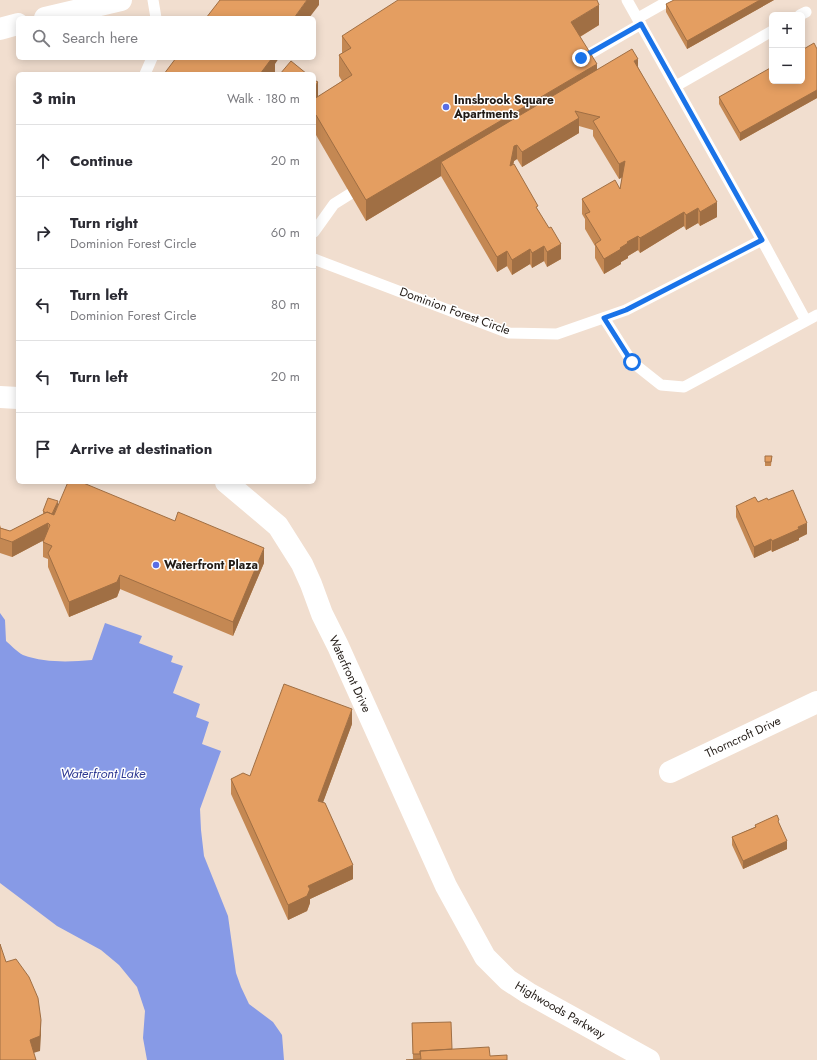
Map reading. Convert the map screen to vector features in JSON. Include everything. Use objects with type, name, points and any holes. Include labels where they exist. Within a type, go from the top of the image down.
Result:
[{"type":"street","points":[[53,16],[120,0]]},
{"type":"street","points":[[0,29],[16,25]]},
{"type":"street","points":[[0,397],[16,398]]},
{"type":"street","name":"Waterfront Drive","points":[[228,484],[278,526],[297,554],[311,584],[322,614],[338,646],[446,886]]},
{"type":"street","name":"Thorncroft Drive","points":[[670,772],[817,702]]},
{"type":"street","name":"Highwoods Parkway","points":[[446,886],[485,957],[508,980],[528,994],[649,1060]]},
{"type":"lane","points":[[153,0],[156,16]]},
{"type":"lane","points":[[627,0],[806,321]]},
{"type":"lane","points":[[581,58],[670,0]]},
{"type":"lane","points":[[676,86],[769,33]]},
{"type":"lane","points":[[146,72],[151,60]]},
{"type":"lane","points":[[316,229],[334,204],[350,194]]},
{"type":"lane","name":"Dominion Forest Circle","points":[[316,260],[509,333],[557,334],[626,310],[762,240]]},
{"type":"lane","points":[[604,318],[632,362],[661,385],[684,387],[817,315]]},
{"type":"water","name":"Waterfront Lake","points":[[0,613],[5,620],[6,641],[21,654],[31,658],[58,661],[92,660],[105,623],[142,636],[139,643],[173,656],[171,662],[183,666],[173,693],[200,704],[196,717],[209,722],[202,744],[221,751],[200,809],[204,856],[228,916],[236,973],[241,987],[249,1004],[273,1022],[282,1035],[284,1060],[147,1060],[143,1038],[145,1011],[137,987],[119,965],[101,950],[57,926],[0,883]]},
{"type":"building","points":[[220,0],[307,0],[295,16],[208,16]]},
{"type":"building","name":"Innsbrook Square Apartments","points":[[398,0],[597,0],[599,5],[571,22],[597,64],[366,200],[316,115],[316,98],[352,75],[339,55],[351,48],[342,36]]},
{"type":"building","points":[[674,0],[760,0],[687,41],[666,4]]},
{"type":"building","points":[[814,43],[817,49],[817,90],[740,133],[719,97],[769,69],[769,84],[805,84],[805,48]]},
{"type":"building","points":[[632,49],[638,59],[634,61],[717,202],[700,212],[698,208],[686,215],[684,212],[640,238],[638,236],[627,242],[628,243],[620,248],[621,249],[604,259],[595,244],[601,240],[585,214],[590,212],[582,199],[615,180],[620,189],[625,161],[619,164],[593,121],[600,117],[575,111],[579,118],[522,152],[517,145],[514,146],[510,166],[514,164],[538,206],[536,207],[549,228],[551,227],[561,244],[547,252],[544,246],[532,253],[530,249],[512,260],[507,251],[497,257],[441,162]]},
{"type":"building","points":[[174,60],[270,60],[262,72],[166,72]]},
{"type":"building","points":[[291,61],[305,72],[282,72]]},
{"type":"building","points":[[765,456],[772,456],[771,462],[765,462]]},
{"type":"building","name":"Waterfront Plaza","points":[[67,484],[86,484],[175,521],[178,512],[264,548],[233,622],[120,575],[117,582],[69,602],[48,553],[52,546],[43,542],[50,525],[48,523],[12,542],[0,538],[0,528],[10,531],[47,512],[54,515]]},
{"type":"building","points":[[793,490],[807,523],[798,527],[799,529],[754,547],[736,506],[755,497],[758,502],[767,498],[768,500]]},
{"type":"building","points":[[48,498],[58,501],[52,514],[43,511]]},
{"type":"building","points":[[284,684],[352,709],[318,801],[325,803],[353,865],[308,886],[310,889],[307,896],[288,905],[231,779],[243,773],[250,776]]},
{"type":"building","points":[[777,815],[778,821],[787,841],[743,861],[732,837],[756,827],[755,825]]},
{"type":"building","points":[[0,944],[6,962],[16,959],[29,977],[38,998],[41,1020],[40,1036],[30,1040],[36,1060],[0,1060]]},
{"type":"building","points":[[451,1022],[452,1049],[420,1051],[420,1054],[413,1054],[412,1023]]},
{"type":"building","points":[[489,1047],[490,1056],[507,1055],[507,1060],[406,1060],[421,1059],[420,1051]]},
{"type":"place","name":"Innsbrook Square Apartments","points":[[446,107]]},
{"type":"place","name":"Waterfront Plaza","points":[[156,565]]},
{"type":"route","points":[[581,58],[641,24],[762,240],[626,310],[604,318],[632,362]]}]
